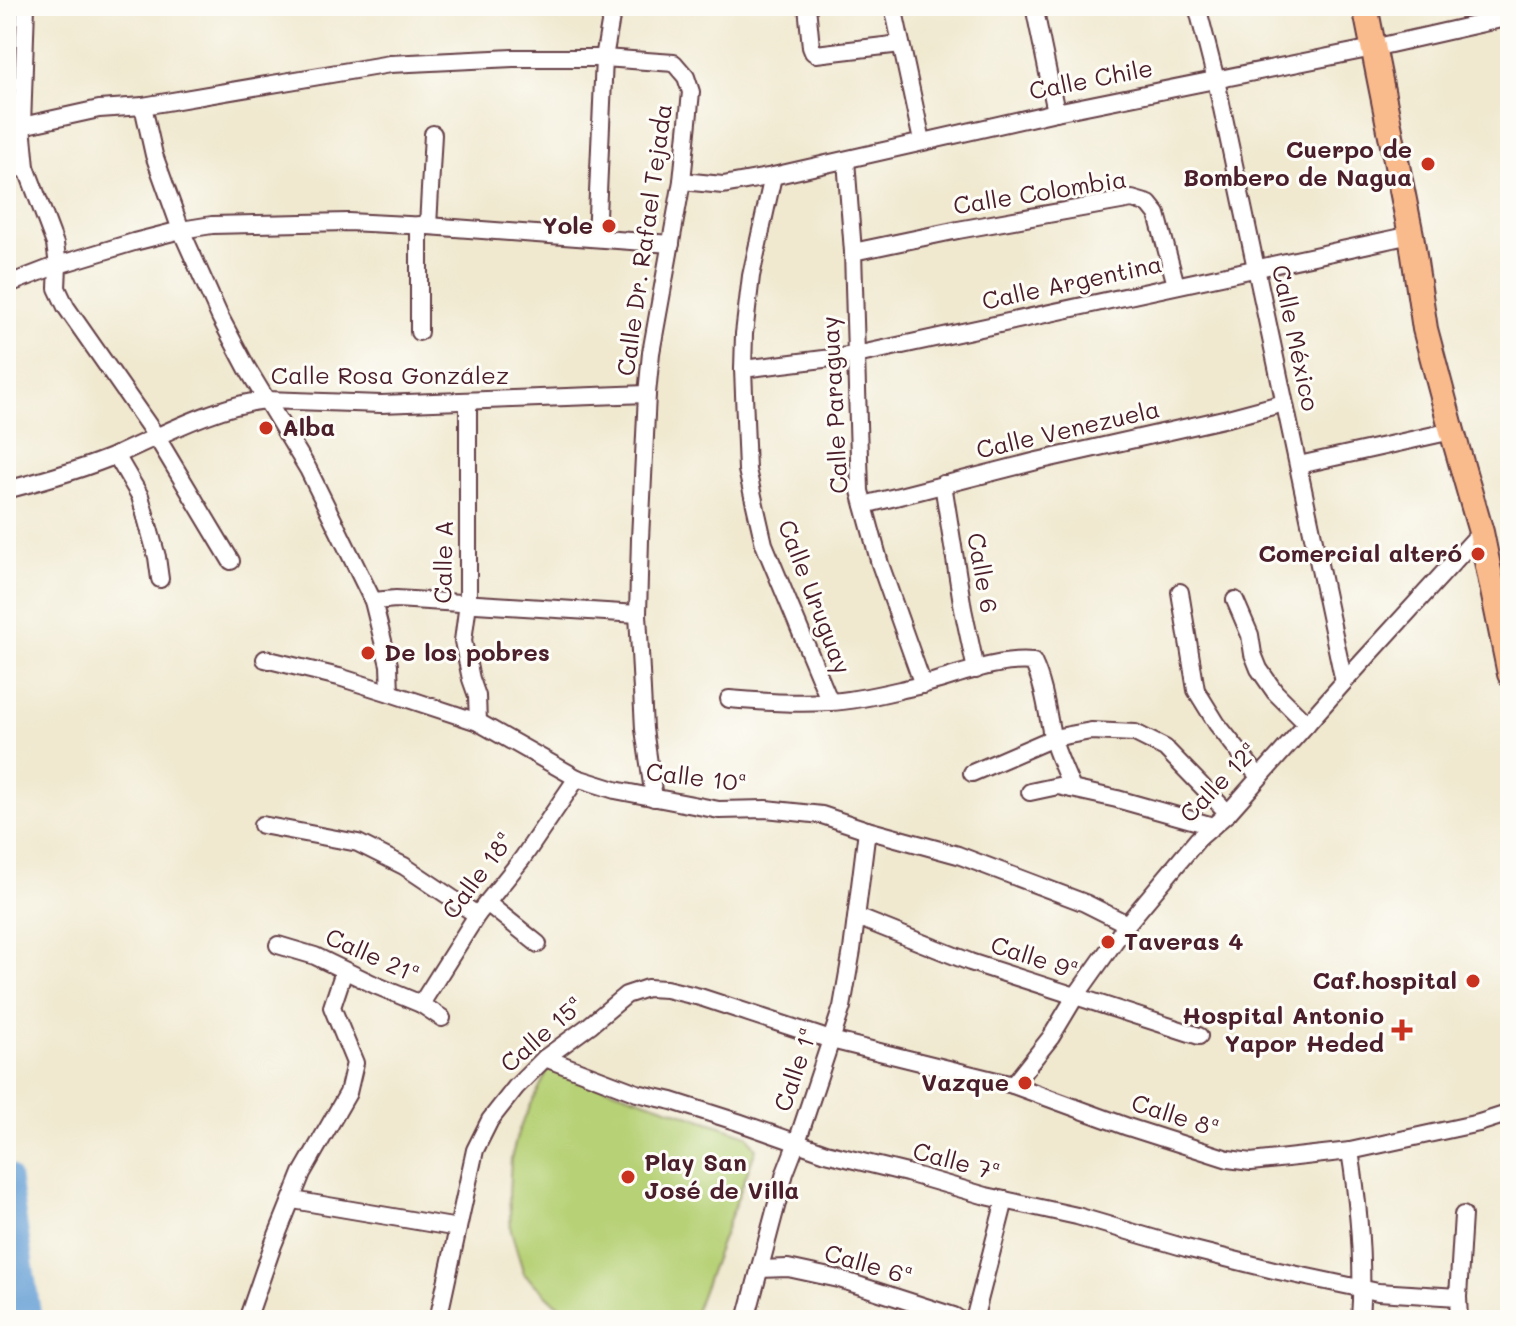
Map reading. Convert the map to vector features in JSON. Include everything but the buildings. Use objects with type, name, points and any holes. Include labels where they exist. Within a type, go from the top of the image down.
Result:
[{"type":"main road","points":[[1365,6],[1411,235],[1425,329],[1481,532],[1510,674]]},
{"type":"street","points":[[26,6],[22,126],[26,167],[55,244],[57,288],[66,307],[156,436],[231,561]]},
{"type":"street","points":[[596,238],[604,58],[613,6]]},
{"type":"street","points":[[807,6],[811,47],[816,54],[901,44]]},
{"type":"street","points":[[893,6],[922,141]]},
{"type":"street","points":[[1034,6],[1056,112]]},
{"type":"street","name":"Calle México","points":[[1197,6],[1216,80],[1344,682]]},
{"type":"street","name":"Calle Chile","points":[[682,181],[723,185],[773,176],[1056,112],[1510,17]]},
{"type":"street","name":"Calle Dr. Rafael Tejada","points":[[22,126],[99,109],[143,106],[390,64],[513,58],[604,58],[674,63],[686,77],[691,92],[682,181],[651,353],[640,539],[638,614],[644,729],[654,798]]},
{"type":"street","points":[[143,106],[154,155],[181,230],[220,317],[308,469],[373,601],[389,665],[390,693]]},
{"type":"street","points":[[419,332],[423,225],[433,134]]},
{"type":"street","name":"Calle Paraguay","points":[[846,160],[853,252],[860,491],[880,564],[923,685]]},
{"type":"street","points":[[6,171],[26,167]]},
{"type":"street","name":"Calle Uruguay","points":[[773,176],[751,276],[744,334],[747,470],[764,544],[830,702]]},
{"type":"street","name":"Calle Colombia","points":[[853,252],[1132,199],[1149,204],[1157,214],[1176,285]]},
{"type":"street","points":[[6,285],[58,265],[181,230],[212,225],[348,222],[423,225],[671,244]]},
{"type":"street","name":"Calle Argentina","points":[[743,369],[856,355],[1411,235]]},
{"type":"street","name":"Calle Rosa González","points":[[6,490],[116,455],[156,436],[249,402],[381,404],[647,394]]},
{"type":"street","name":"Calle A","points":[[468,401],[468,603],[463,641],[477,696],[478,722]]},
{"type":"street","name":"Calle Venezuela","points":[[864,505],[1284,403]]},
{"type":"street","points":[[1299,465],[1452,431]]},
{"type":"street","points":[[116,455],[140,496],[160,579]]},
{"type":"street","name":"Calle 6","points":[[943,484],[976,670]]},
{"type":"street","name":"Calle 12ª","points":[[1013,1085],[1051,1037],[1075,997],[1127,924],[1198,839],[1228,813],[1481,532]]},
{"type":"street","points":[[1180,592],[1196,690],[1217,724],[1259,777]]},
{"type":"street","points":[[373,601],[396,599],[638,614]]},
{"type":"street","points":[[1235,600],[1250,635],[1259,669],[1275,692],[1307,724]]},
{"type":"street","name":"Calle 10ª","points":[[265,659],[339,677],[478,722],[577,778],[615,790],[719,810],[766,809],[822,815],[958,855],[1085,903],[1127,924]]},
{"type":"street","points":[[729,699],[775,703],[830,702],[923,685],[1018,661],[1033,662],[1053,738],[1072,789]]},
{"type":"street","points":[[972,773],[1053,738],[1091,731],[1135,733],[1165,748],[1228,813]]},
{"type":"street","name":"Calle 18ª","points":[[421,1004],[482,909],[522,859],[577,778]]},
{"type":"street","points":[[1030,792],[1058,786],[1213,826]]},
{"type":"street","points":[[262,825],[358,843],[482,909],[538,944]]},
{"type":"street","name":"Calle 1ª","points":[[746,1320],[785,1173],[842,1007],[867,830]]},
{"type":"street","name":"Calle 9ª","points":[[857,917],[970,962],[1199,1036]]},
{"type":"street","name":"Calle 21ª","points":[[278,945],[315,956],[421,1004],[442,1018]]},
{"type":"street","points":[[247,1320],[302,1173],[348,1093],[355,1063],[332,1007],[344,971]]},
{"type":"street","name":"Calle 15ª","points":[[438,1320],[475,1150],[490,1120],[516,1087],[545,1058],[626,995],[647,988],[666,989],[831,1040]]},
{"type":"street","name":"Calle 8ª","points":[[831,1040],[1013,1085],[1128,1127],[1228,1159],[1251,1162],[1350,1151],[1479,1123],[1510,1113]]},
{"type":"street","name":"Calle 7ª","points":[[545,1058],[637,1093],[672,1101],[826,1153],[1077,1216],[1186,1248],[1378,1292],[1458,1297]]},
{"type":"street","points":[[1350,1151],[1359,1204],[1363,1288],[1360,1320]]},
{"type":"street","points":[[293,1200],[458,1228]]},
{"type":"street","points":[[974,1320],[1005,1200]]},
{"type":"street","points":[[1459,1320],[1463,1215]]},
{"type":"street","name":"Calle 6ª","points":[[759,1269],[788,1268],[839,1279],[960,1320]]},
{"type":"green space","name":"Play San José de Villa","points":[[549,1068],[747,1135],[756,1149],[692,1320],[588,1320],[555,1303],[524,1274],[511,1231],[511,1159],[519,1129]]},
{"type":"waterway","points":[[6,1177],[28,1320]]},
{"type":"place","name":"Cuerpo de Bombero de Nagua","points":[[1428,164]]},
{"type":"place","name":"Yole","points":[[609,226]]},
{"type":"place","name":"Alba","points":[[266,428]]},
{"type":"place","name":"Comercial alteró","points":[[1478,554]]},
{"type":"place","name":"De los pobres","points":[[368,653]]},
{"type":"place","name":"Taveras 4","points":[[1108,942]]},
{"type":"place","name":"Caf.hospital","points":[[1473,981]]},
{"type":"place","name":"Hospital Antonio Yapor Heded","points":[[1402,1030]]},
{"type":"place","name":"Vazque","points":[[1025,1083]]},
{"type":"place","name":"Play San José de Villa","points":[[628,1177]]}]
